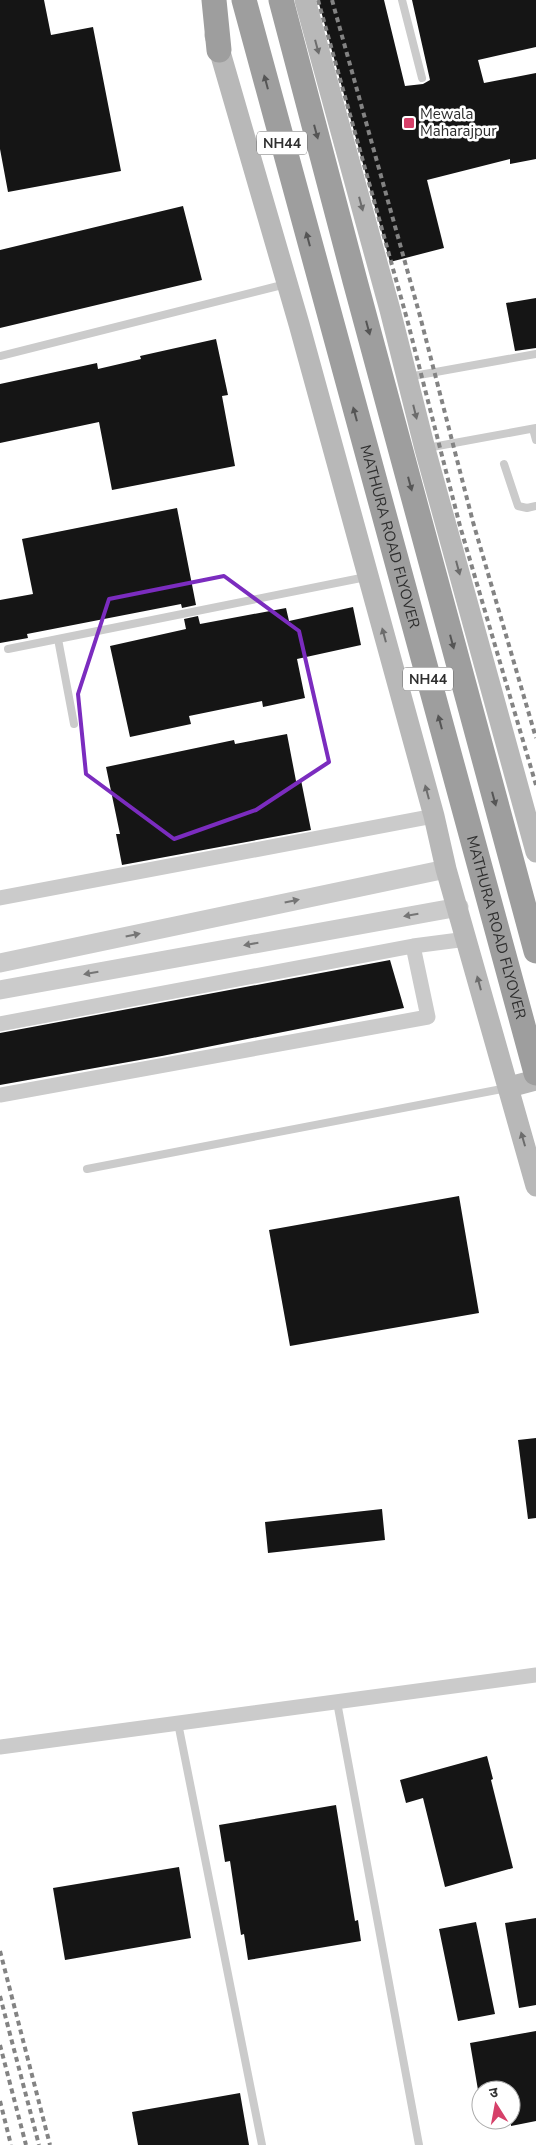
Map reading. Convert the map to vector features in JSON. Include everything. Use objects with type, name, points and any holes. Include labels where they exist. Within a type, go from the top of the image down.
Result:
[{"type":"highway","points":[[214,0],[219,50]]},
{"type":"highway","name":"MATHURA ROAD FLYOVER","points":[[244,0],[320,286],[536,1073]]},
{"type":"highway","name":"MATHURA ROAD FLYOVER","points":[[281,0],[536,951]]},
{"type":"main road","points":[[206,0],[287,284],[434,816],[446,869],[536,1186]]},
{"type":"main road","points":[[305,0],[425,449],[531,812],[536,852]]},
{"type":"main road","points":[[508,1087],[536,1080]]},
{"type":"street","points":[[0,898],[434,816]]},
{"type":"street","points":[[0,963],[446,869]]},
{"type":"street","points":[[0,990],[458,907]]},
{"type":"street","points":[[0,1024],[413,946],[467,939]]},
{"type":"street","points":[[0,1096],[428,1017],[413,946]]},
{"type":"street","points":[[0,1747],[536,1675]]},
{"type":"lane","points":[[402,0],[422,78]]},
{"type":"lane","points":[[0,356],[287,284]]},
{"type":"lane","points":[[406,377],[536,354]]},
{"type":"lane","points":[[425,449],[535,429],[536,440]]},
{"type":"lane","points":[[504,464],[518,506],[527,508],[536,506]]},
{"type":"lane","points":[[8,649],[368,577]]},
{"type":"lane","points":[[58,639],[74,724]]},
{"type":"lane","points":[[87,1169],[508,1087]]},
{"type":"lane","points":[[337,1702],[419,2145]]},
{"type":"lane","points":[[178,1723],[262,2145]]},
{"type":"highlighted area","points":[[224,576],[299,631],[329,762],[256,810],[174,839],[86,774],[78,694],[109,599]]},
{"type":"building","points":[[0,0],[44,0],[51,35],[93,27],[121,171],[8,192],[0,149]]},
{"type":"building","name":"Mewala Maharajpur","points":[[318,0],[384,0],[405,86],[423,84],[430,80],[412,0],[536,0],[536,47],[478,60],[484,83],[536,73],[536,159],[510,164],[510,159],[427,180],[444,248],[390,262]]},
{"type":"building","points":[[183,206],[202,280],[0,328],[0,250]]},
{"type":"building","points":[[536,298],[536,348],[515,351],[506,303]]},
{"type":"building","points":[[216,339],[228,395],[222,396],[235,466],[112,490],[99,422],[0,443],[0,384],[97,363],[98,369],[141,359],[140,356]]},
{"type":"building","points":[[177,508],[196,605],[182,608],[181,604],[27,634],[28,638],[0,643],[0,600],[33,594],[22,539]]},
{"type":"building","points":[[353,607],[361,645],[297,659],[305,698],[263,707],[262,701],[189,716],[191,724],[130,737],[110,646],[186,629],[184,619],[198,616],[200,624],[286,608],[289,621]]},
{"type":"building","points":[[287,734],[296,781],[301,780],[311,830],[122,865],[116,834],[120,834],[106,767],[234,740],[235,744]]},
{"type":"building","points":[[390,960],[404,1008],[162,1056],[0,1085],[0,1033]]},
{"type":"building","points":[[459,1196],[479,1313],[290,1346],[269,1230]]},
{"type":"building","points":[[536,1438],[536,1518],[528,1519],[518,1440]]},
{"type":"building","points":[[382,1509],[385,1540],[268,1553],[265,1522]]},
{"type":"building","points":[[487,1756],[493,1779],[491,1780],[513,1868],[445,1887],[423,1798],[406,1803],[400,1780]]},
{"type":"building","points":[[336,1805],[355,1921],[358,1920],[361,1941],[248,1960],[244,1934],[241,1935],[230,1861],[225,1862],[219,1825]]},
{"type":"building","points":[[179,1867],[191,1938],[65,1960],[53,1888]]},
{"type":"building","points":[[536,1918],[536,2005],[519,2008],[505,1923]]},
{"type":"building","points":[[476,1922],[495,2014],[458,2021],[439,1929]]},
{"type":"building","points":[[536,2031],[536,2121],[521,2124],[521,2080],[476,2080],[470,2043]]},
{"type":"building","points":[[240,2093],[249,2145],[138,2145],[132,2112]]},
{"type":"railway","points":[[318,0],[407,319],[460,526],[536,785]]},
{"type":"railway","points":[[332,0],[420,316],[473,522],[536,738]]},
{"type":"railway","points":[[0,1951],[50,2145]]},
{"type":"railway","points":[[0,1996],[39,2145]]},
{"type":"railway","points":[[0,2045],[26,2145]]},
{"type":"railway","points":[[0,2101],[11,2145]]},
{"type":"place","name":"Mewala Maharajpur","points":[[409,123]]}]
